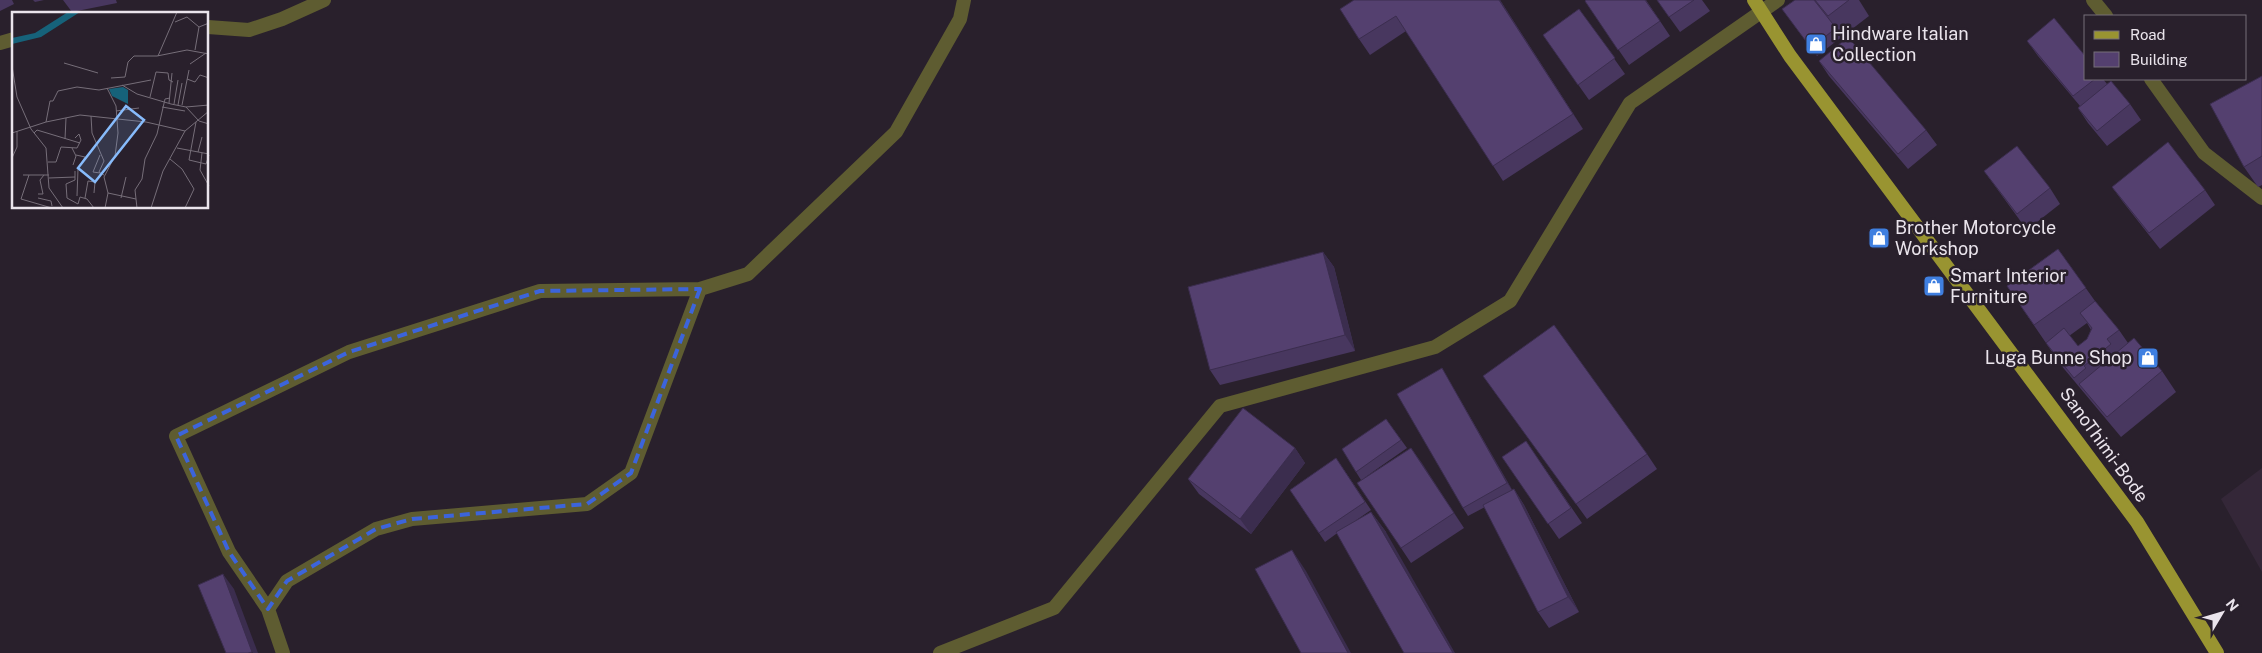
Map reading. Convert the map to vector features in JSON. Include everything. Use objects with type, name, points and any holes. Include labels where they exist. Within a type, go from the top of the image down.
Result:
[{"type":"main road","name":"SanoThimi-Bode","points":[[1759,5],[1790,56],[2136,522],[2217,653]]},
{"type":"street","points":[[209,27],[249,30],[282,20],[324,0]]},
{"type":"street","points":[[283,653],[268,608],[229,552],[176,436],[349,352],[540,291],[700,289],[748,274],[896,132],[960,20],[964,0]]},
{"type":"street","points":[[940,653],[1054,608],[1220,406],[1435,347],[1510,301],[1630,103],[1759,5],[1778,0]]},
{"type":"street","points":[[2093,0],[2105,15]]},
{"type":"street","points":[[2152,80],[2204,152],[2262,198]]},
{"type":"street","points":[[268,608],[287,581],[376,529],[412,519],[587,504],[631,473],[700,289]]},
{"type":"highlighted area","points":[[700,289],[631,473],[587,504],[412,519],[376,529],[287,581],[268,609],[229,552],[176,436],[349,352],[540,291]]},
{"type":"shaded area","points":[[2262,468],[2262,572],[2221,499]]},
{"type":"building","points":[[1354,0],[1499,0],[1573,114],[1493,166],[1396,16],[1359,39],[1340,9]]},
{"type":"building","points":[[1586,0],[1645,0],[1660,21],[1618,50]]},
{"type":"building","points":[[1657,0],[1694,0],[1669,17]]},
{"type":"building","points":[[1795,0],[1814,0],[1836,28],[1811,48],[1782,9]]},
{"type":"building","points":[[1815,0],[1849,0],[1828,16]]},
{"type":"building","points":[[1579,9],[1615,58],[1578,85],[1543,35]]},
{"type":"building","points":[[2054,18],[2084,55],[2084,80],[2094,80],[2073,96],[2027,41]]},
{"type":"building","points":[[1848,37],[1926,130],[1898,154],[1819,61]]},
{"type":"building","points":[[2262,76],[2262,156],[2244,167],[2210,104]]},
{"type":"building","points":[[2111,81],[2130,104],[2097,131],[2078,108]]},
{"type":"building","points":[[2168,142],[2205,190],[2149,233],[2112,187]]},
{"type":"building","points":[[2017,146],[2050,188],[2017,214],[1984,171]]},
{"type":"building","points":[[2058,249],[2086,288],[2034,325],[2007,286]]},
{"type":"building","points":[[1323,252],[1345,335],[1210,370],[1188,287]]},
{"type":"building","points":[[2095,301],[2119,330],[2107,339],[2111,344],[2084,366],[2086,368],[2074,378],[2046,343],[2064,328],[2078,346],[2087,339],[2092,328],[2080,313]]},
{"type":"building","points":[[1554,325],[1647,454],[1576,504],[1483,376]]},
{"type":"building","points":[[2134,338],[2162,371],[2107,417],[2079,384]]},
{"type":"building","points":[[1442,368],[1507,483],[1463,508],[1397,394]]},
{"type":"building","points":[[1243,408],[1295,448],[1240,519],[1188,479]]},
{"type":"building","points":[[1386,419],[1401,440],[1356,472],[1342,449]]},
{"type":"building","points":[[1526,441],[1571,508],[1548,524],[1502,457]]},
{"type":"building","points":[[1411,448],[1454,513],[1401,548],[1357,483]]},
{"type":"building","points":[[1336,458],[1365,502],[1319,533],[1290,490]]},
{"type":"building","points":[[1514,489],[1568,597],[1538,612],[1483,505]]},
{"type":"building","points":[[1371,512],[1453,653],[1404,653],[1336,532]]},
{"type":"building","points":[[1292,550],[1348,653],[1301,653],[1255,569]]},
{"type":"building","points":[[223,574],[252,652],[226,653],[198,585]]},
{"type":"place","name":"Hindware Italian Collection","points":[[1816,44]]},
{"type":"place","name":"Brother Motorcycle Workshop","points":[[1879,238]]},
{"type":"place","name":"Smart Interior Furniture","points":[[1934,286]]},
{"type":"place","name":"Luga Bunne Shop","points":[[2148,358]]}]
